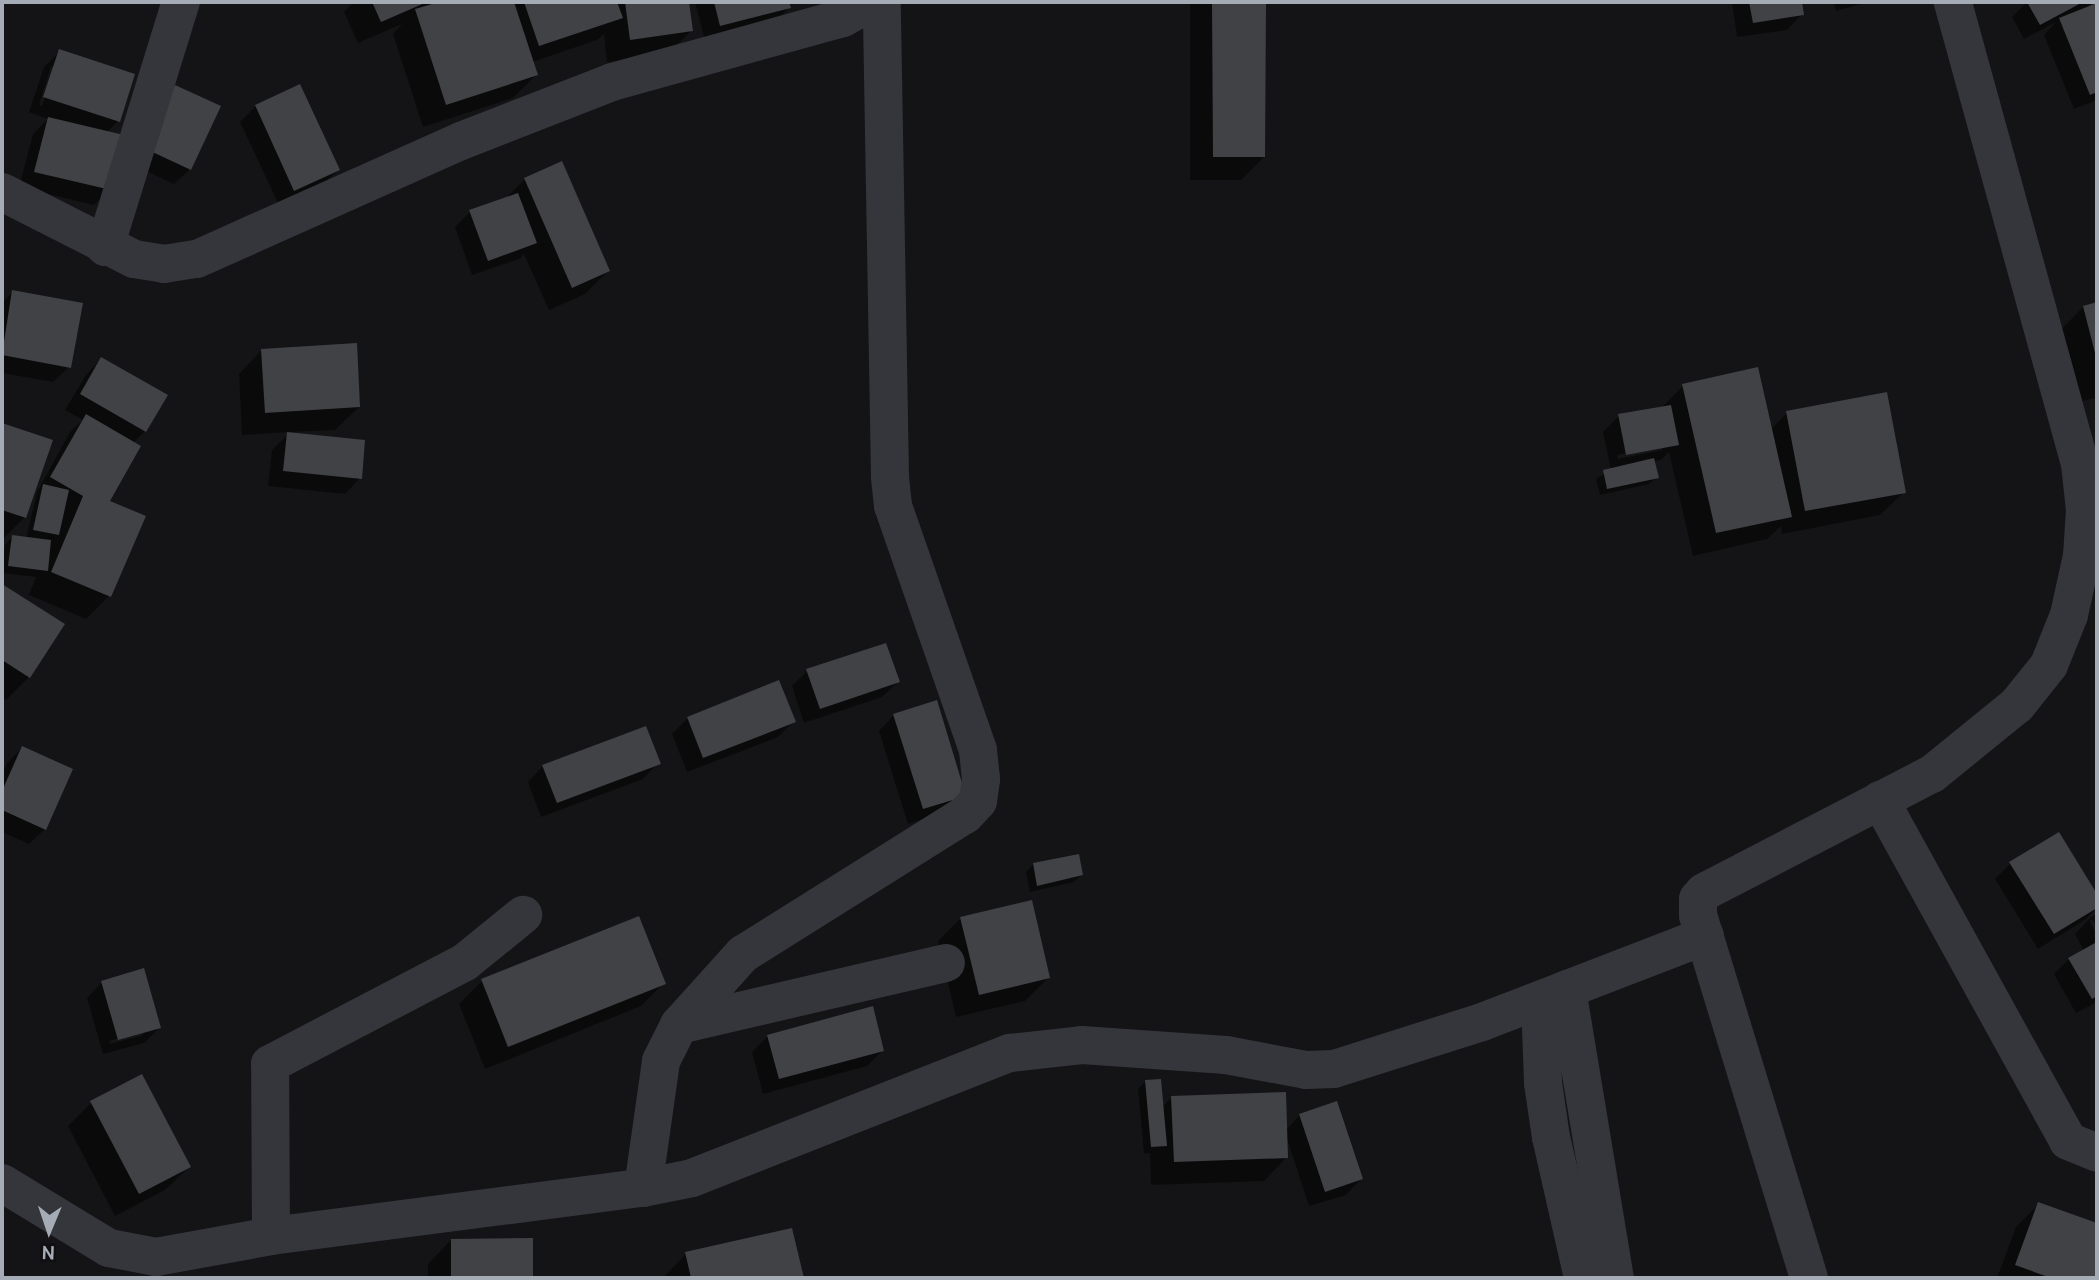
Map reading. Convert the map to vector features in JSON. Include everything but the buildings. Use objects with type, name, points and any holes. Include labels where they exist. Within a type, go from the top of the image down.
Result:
[{"type":"street","points":[[105,247],[181,2]]},
{"type":"street","points":[[2,192],[105,247],[134,259],[164,264],[197,259],[461,141],[612,82],[843,18],[872,2]]},
{"type":"street","points":[[643,1188],[661,1061],[679,1025],[743,954],[965,815],[978,801],[981,779],[978,750],[893,506],[890,476],[883,2]]},
{"type":"street","points":[[1809,1278],[1696,906],[1704,892],[1932,774],[2017,705],[2049,665],[2089,556],[2080,464],[1952,2]]},
{"type":"street","points":[[1880,800],[2068,1141],[2097,1153]]},
{"type":"street","points":[[271,1236],[270,1064],[465,962],[523,915]]},
{"type":"street","points":[[2,1183],[109,1248],[156,1257],[271,1236],[643,1188],[692,1178],[1010,1053],[1082,1045],[1226,1055],[1306,1070],[1335,1069],[1482,1022],[1704,936]]},
{"type":"street","points":[[679,1025],[946,963]]},
{"type":"street","points":[[1553,994],[1543,1083],[1549,1123],[1583,1278]]},
{"type":"street","points":[[1553,994],[1615,1278]]}]
